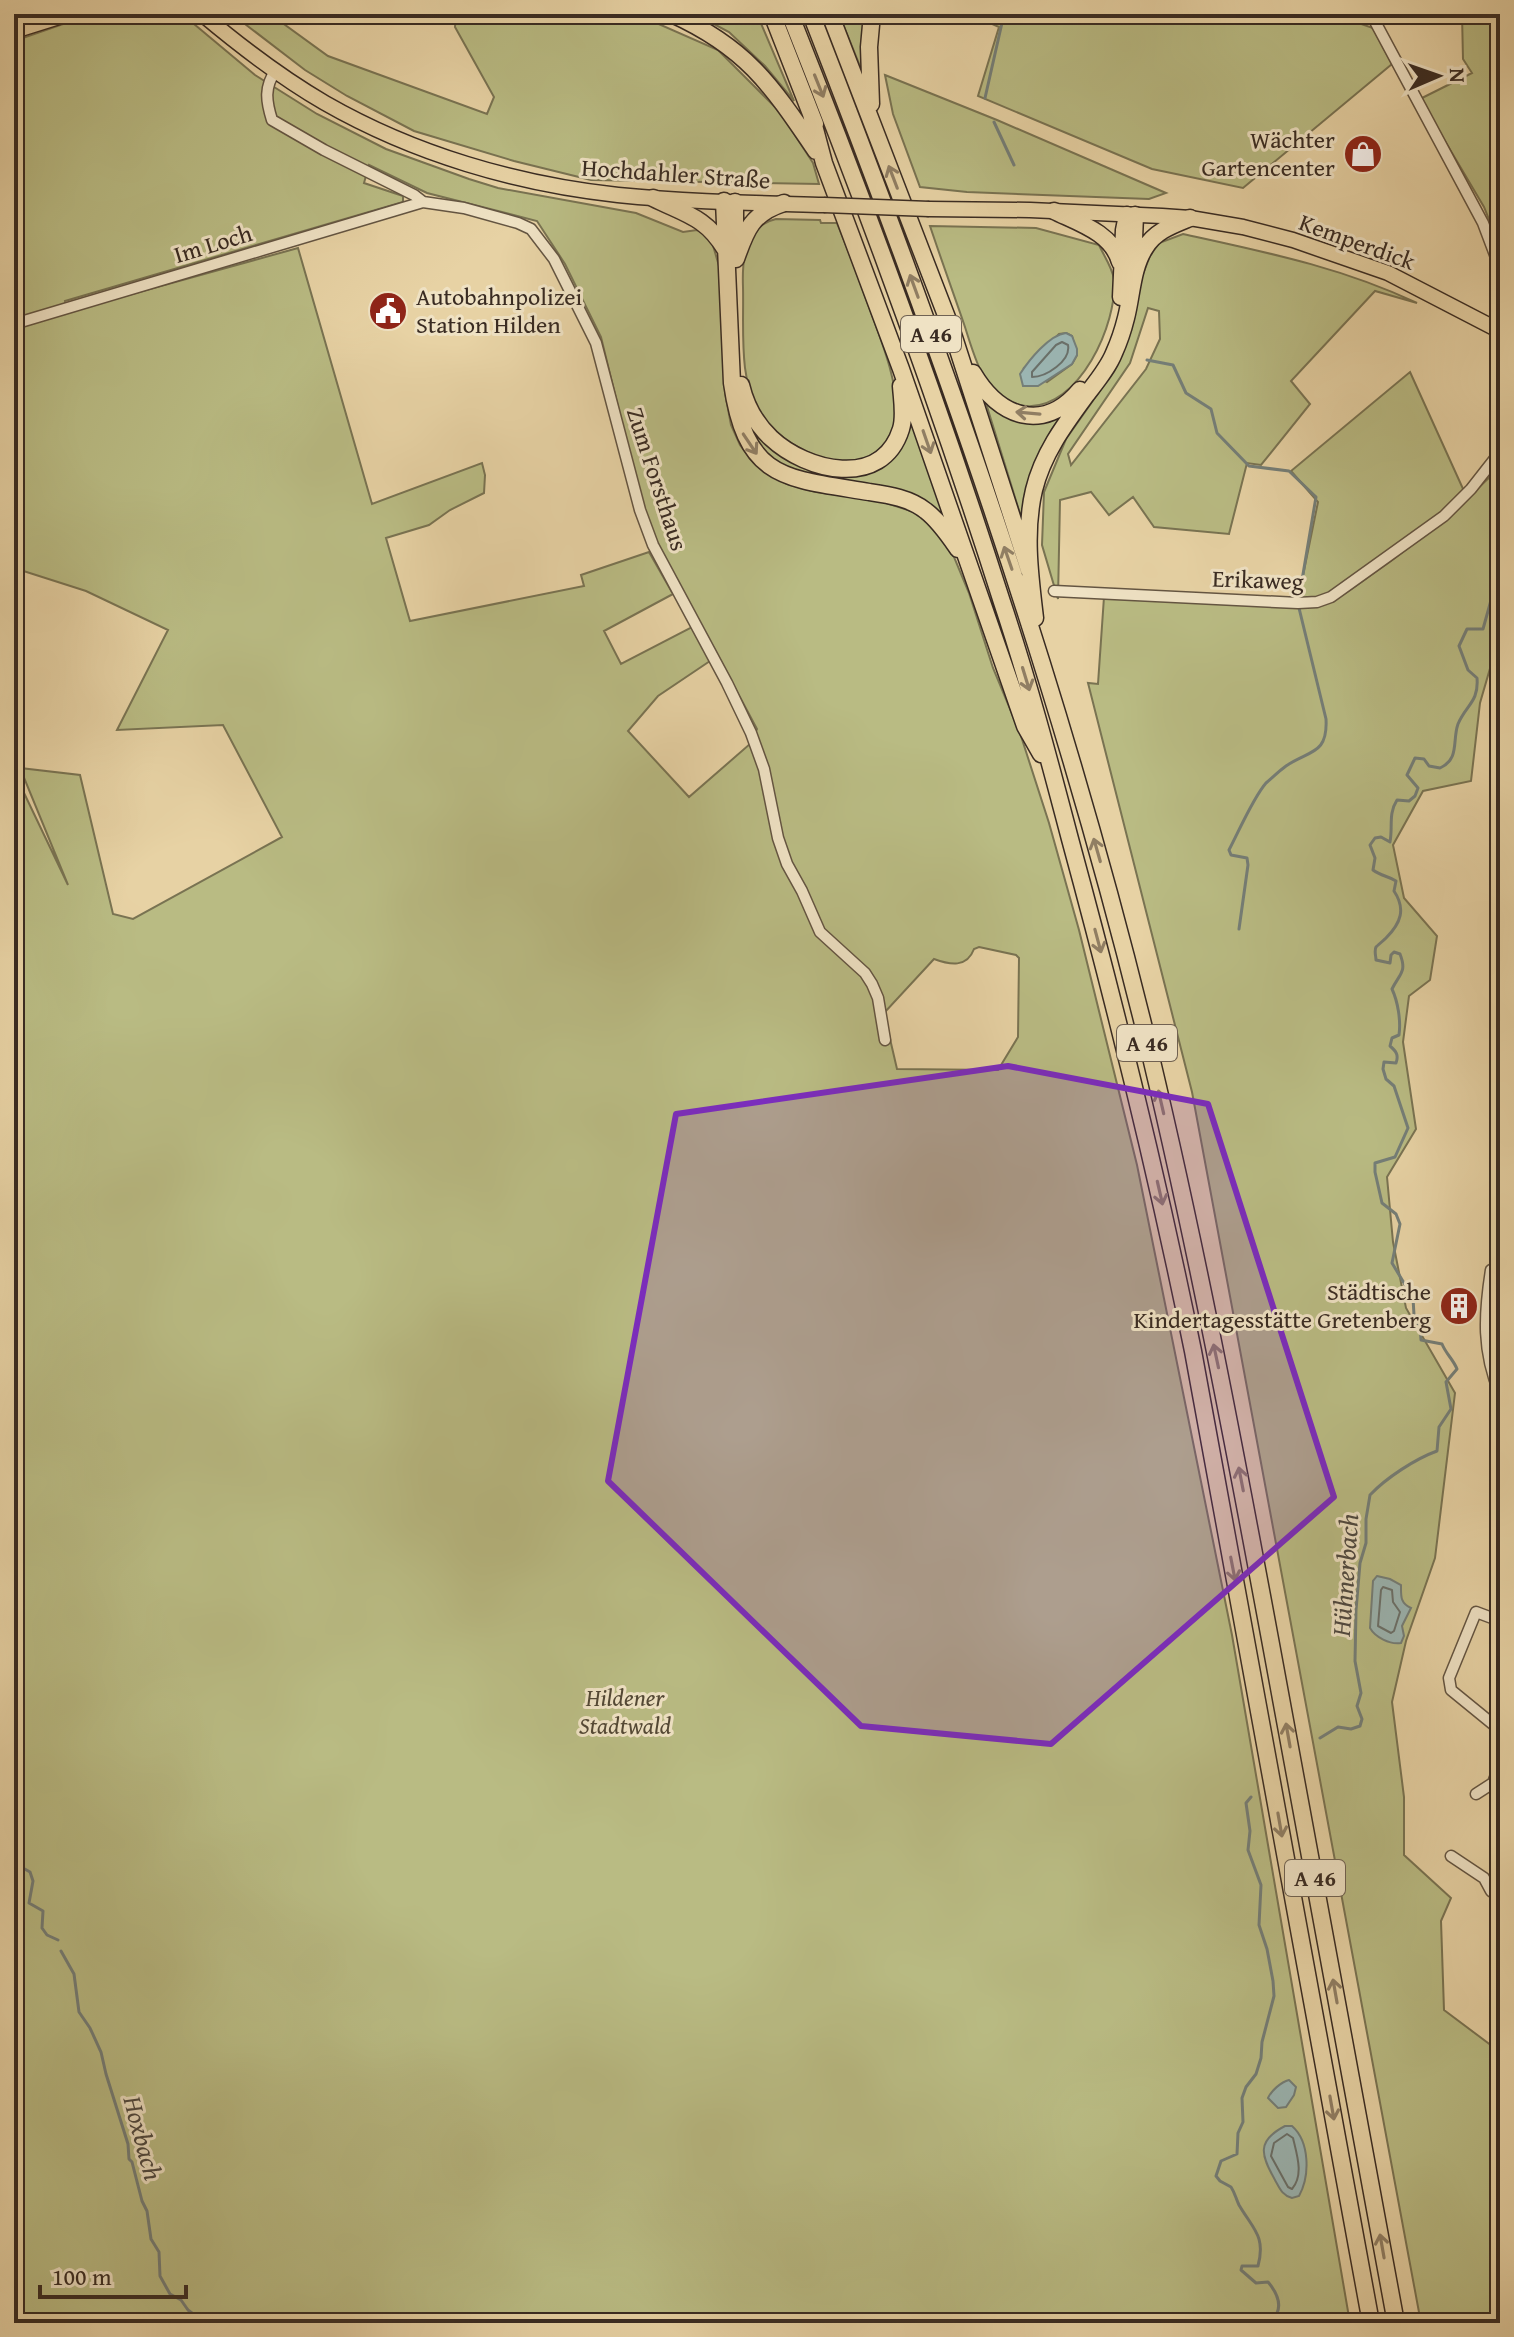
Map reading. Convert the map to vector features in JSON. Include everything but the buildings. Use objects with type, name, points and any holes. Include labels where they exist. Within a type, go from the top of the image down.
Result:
[{"type":"highway","points":[[14,29],[49,14]]},
{"type":"highway","points":[[14,29],[65,14]]},
{"type":"highway","points":[[672,14],[726,43],[745,58],[768,81],[824,163]]},
{"type":"highway","points":[[772,14],[864,252],[878,281],[906,320]]},
{"type":"highway","name":"A 46","points":[[790,14],[906,320],[1003,604],[1122,1034],[1175,1265],[1207,1423],[1371,2323]]},
{"type":"highway","name":"A 46","points":[[811,14],[926,319],[1041,659],[1110,896],[1144,1028],[1238,1463],[1396,2323]]},
{"type":"highway","points":[[830,14],[960,352],[1029,570]]},
{"type":"highway","points":[[872,14],[869,75],[872,122]]},
{"type":"highway","points":[[811,114],[824,163],[901,369],[1025,726],[1052,773]]},
{"type":"highway","points":[[653,198],[707,224],[731,255],[741,388],[757,423],[786,449],[837,470],[855,469],[881,458],[889,451],[901,428],[901,369]]},
{"type":"highway","points":[[730,202],[732,383],[736,412],[753,450],[781,474],[800,481],[892,495],[925,510],[952,540],[972,572]]},
{"type":"highway","points":[[731,255],[755,218],[784,203]]},
{"type":"highway","points":[[1054,211],[1103,237],[1119,256],[1123,273]]},
{"type":"highway","points":[[960,352],[985,393],[1010,411],[1040,415],[1056,410],[1078,393],[1099,362],[1115,324],[1123,273],[1124,230],[1131,215]]},
{"type":"highway","points":[[1131,215],[1131,289]]},
{"type":"highway","points":[[1041,659],[1029,570],[1030,512],[1038,475],[1055,439],[1113,356],[1139,261],[1149,242],[1171,226],[1190,218]]},
{"type":"main road","name":"Hochdahler Straße","points":[[202,14],[276,70],[324,102],[365,123],[450,158],[544,184],[653,198],[1190,218]]},
{"type":"main road","name":"Kemperdick","points":[[1190,218],[1243,227],[1334,253],[1404,281],[1500,331]]},
{"type":"street","points":[[1371,14],[1483,223],[1500,268]]},
{"type":"street","name":"Zum Forsthaus","points":[[276,70],[269,80],[266,100],[272,120],[423,202],[464,208],[531,229],[554,259],[596,343],[640,510],[653,545],[751,733],[764,769],[778,838],[787,864],[820,932],[865,973],[872,984],[878,998],[885,1040]]},
{"type":"street","name":"Im Loch","points":[[14,324],[423,202]]},
{"type":"street","name":"Erikaweg","points":[[1054,591],[1317,602],[1347,586],[1444,516],[1471,489],[1500,452]]},
{"type":"street","points":[[1500,1163],[1496,1338],[1500,1366]]},
{"type":"street","points":[[1498,1244],[1486,1314],[1486,1347],[1500,1394]]},
{"type":"street","points":[[1500,1621],[1476,1612],[1449,1678],[1451,1690],[1500,1730]]},
{"type":"street","points":[[1476,1794],[1493,1783],[1500,1764]]},
{"type":"street","points":[[1451,1856],[1484,1878],[1491,1891],[1500,1897]]},
{"type":"highlighted area","points":[[1008,1066],[1208,1104],[1334,1497],[1051,1744],[861,1726],[608,1481],[676,1114]]},
{"type":"green space","name":"Hildener Stadtwald","points":[[92,14],[182,14],[255,75],[317,114],[386,149],[498,188],[636,213],[683,232],[697,230],[706,234],[712,242],[719,266],[725,393],[731,425],[740,445],[754,463],[787,484],[816,492],[877,500],[920,514],[947,540],[1020,733],[1049,823],[1137,1165],[1232,1635],[1350,2323],[14,2323],[14,772],[68,885],[20,768],[80,775],[113,914],[133,919],[282,837],[223,725],[117,730],[168,630],[86,591],[14,568],[14,41]],"holes":[[[369,165],[427,193],[537,221],[565,264],[601,337],[638,489],[657,549],[757,729],[750,744],[689,797],[628,731],[658,696],[710,661],[692,627],[621,664],[604,631],[673,594],[649,552],[581,575],[584,586],[410,621],[386,538],[429,525],[450,510],[484,493],[482,463],[372,504],[298,248],[67,312],[65,301],[403,202],[403,196],[364,183]],[[979,947],[1019,958],[1018,1037],[998,1070],[897,1069],[884,1013],[934,959],[946,963],[962,962]]]},
{"type":"green space","points":[[232,14],[270,14],[328,56],[487,114],[494,97],[455,27],[456,14],[636,14],[718,50],[780,112],[813,163],[819,184],[591,180],[514,161],[414,131],[305,70]]},
{"type":"green space","points":[[695,14],[757,14],[794,101],[765,66],[729,32]]},
{"type":"green space","points":[[839,14],[864,14],[864,76]]},
{"type":"green space","points":[[970,14],[1196,14],[1220,19],[1245,14],[1356,14],[1361,24],[1373,28],[1392,64],[1243,188],[1152,169],[978,96],[999,27]]},
{"type":"green space","points":[[1462,14],[1500,14],[1500,247],[1484,207],[1420,99],[1472,73],[1463,59]]},
{"type":"green space","points":[[885,75],[1166,193],[1149,199],[967,192],[920,187],[893,114]]},
{"type":"green space","points":[[776,219],[837,223],[881,340],[895,389],[896,419],[886,441],[874,453],[861,459],[846,462],[830,460],[800,448],[765,423],[754,403],[745,371],[743,266],[751,236],[765,223]]},
{"type":"green space","points":[[930,226],[1036,228],[1099,245],[1114,279],[1109,318],[1091,360],[1063,394],[1045,403],[1026,406],[1009,401],[989,386],[976,361]],"holes":[[[1059,334],[1072,336],[1077,355],[1072,364],[1047,382],[1024,368]]]},
{"type":"green space","points":[[1183,234],[1243,247],[1331,270],[1417,303],[1375,291],[1291,381],[1310,404],[1261,465],[1247,463],[1229,534],[1154,527],[1133,497],[1109,515],[1091,492],[1060,500],[1058,599],[1042,545],[1044,492],[1066,439],[1099,392],[1117,359],[1138,287],[1150,256],[1159,243]],"holes":[[[1148,308],[1159,311],[1160,339],[1146,369],[1071,465],[1068,454],[1130,363]]]},
{"type":"green space","points":[[1410,372],[1464,491],[1434,519],[1330,595],[1298,600],[1318,502],[1291,471]]},
{"type":"green space","points":[[985,400],[1018,422],[1042,422],[1067,409],[1052,429],[1038,459],[1025,530]]},
{"type":"green space","points":[[909,402],[957,541],[938,518],[799,475],[763,454],[745,417],[772,448],[873,468]]},
{"type":"green space","points":[[1500,467],[1500,634],[1480,703],[1471,781],[1423,791],[1393,845],[1404,898],[1437,936],[1430,980],[1409,996],[1403,1042],[1416,1129],[1387,1177],[1393,1242],[1406,1308],[1455,1393],[1435,1558],[1406,1641],[1392,1702],[1404,1797],[1404,1855],[1451,1898],[1441,1921],[1444,2010],[1500,2052],[1500,2323],[1421,2323],[1192,1092],[1088,683],[1098,684],[1104,597],[1321,605],[1348,592],[1402,552],[1453,511]]},
{"type":"water","points":[[1066,333],[1072,336],[1077,349],[1072,364],[1038,386],[1023,386],[1020,374],[1029,362],[1046,343]]},
{"type":"water","points":[[1377,1576],[1401,1585],[1403,1601],[1411,1608],[1402,1626],[1404,1636],[1401,1643],[1383,1640],[1370,1628],[1373,1581]]},
{"type":"water","points":[[1289,2080],[1296,2087],[1294,2095],[1286,2107],[1278,2108],[1268,2098],[1277,2087]]},
{"type":"water","points":[[1285,2126],[1292,2126],[1298,2133],[1306,2160],[1303,2188],[1299,2196],[1292,2198],[1280,2189],[1264,2156],[1269,2137]]},
{"type":"waterway","points":[[985,98],[1004,14]]},
{"type":"waterway","points":[[994,122],[1014,165]]},
{"type":"waterway","points":[[1147,360],[1173,365],[1186,393],[1211,409],[1217,433],[1249,466],[1289,471],[1316,497],[1299,598]]},
{"type":"waterway","name":"Hühnerbach","points":[[1320,1738],[1338,1727],[1351,1729],[1360,1726],[1362,1719],[1357,1706],[1361,1693],[1355,1661],[1356,1610],[1370,1495],[1401,1470],[1437,1451],[1439,1427],[1451,1409],[1446,1382],[1457,1369],[1442,1344],[1421,1340],[1413,1298],[1392,1263],[1400,1224],[1396,1214],[1382,1203],[1375,1172],[1375,1163],[1395,1157],[1408,1128],[1394,1086],[1386,1079],[1383,1069],[1384,1062],[1396,1063],[1397,1060],[1390,1046],[1392,1038],[1399,1035],[1400,1030],[1392,989],[1403,965],[1400,954],[1394,952],[1390,963],[1376,960],[1375,952],[1398,921],[1401,910],[1394,891],[1396,881],[1373,870],[1375,858],[1370,845],[1375,838],[1381,837],[1390,842],[1394,805],[1397,800],[1409,801],[1415,796],[1418,788],[1407,775],[1415,758],[1424,759],[1429,766],[1440,768],[1453,755],[1458,724],[1474,698],[1477,686],[1477,678],[1468,670],[1459,646],[1467,629],[1483,629],[1495,586],[1500,581]]},
{"type":"waterway","points":[[1239,929],[1248,865],[1247,858],[1231,855],[1229,850],[1261,789],[1286,766],[1315,750],[1326,731],[1326,719],[1299,608]]},
{"type":"waterway","points":[[14,656],[18,667]]},
{"type":"waterway","name":"Hühnerbach","points":[[1251,1797],[1246,1803],[1250,1831],[1248,1850],[1261,1885],[1259,1925],[1267,1949],[1274,1996],[1256,2074],[1242,2098],[1243,2122],[1238,2133],[1237,2154],[1221,2161],[1216,2176],[1231,2187],[1259,2240],[1258,2266],[1242,2266],[1241,2270],[1256,2283],[1268,2282],[1275,2292],[1278,2308],[1270,2323]]},
{"type":"waterway","name":"Hoxbach","points":[[14,1802],[14,1811]]},
{"type":"waterway","name":"Hoxbach","points":[[14,1863],[30,1872],[33,1881],[29,1903],[43,1911],[42,1928],[47,1935],[58,1940]]},
{"type":"waterway","name":"Hoxbach","points":[[61,1951],[74,1974],[79,2012],[101,2052],[128,2144],[129,2159],[147,2211],[151,2239],[159,2252],[160,2276],[170,2294],[205,2323]]},
{"type":"place","name":"Wächter Gartencenter","points":[[1363,154]]},
{"type":"place","name":"Autobahnpolizei Station Hilden","points":[[388,311]]},
{"type":"place","name":"Städtische Kindertagesstätte Gretenberg","points":[[1459,1306]]}]
